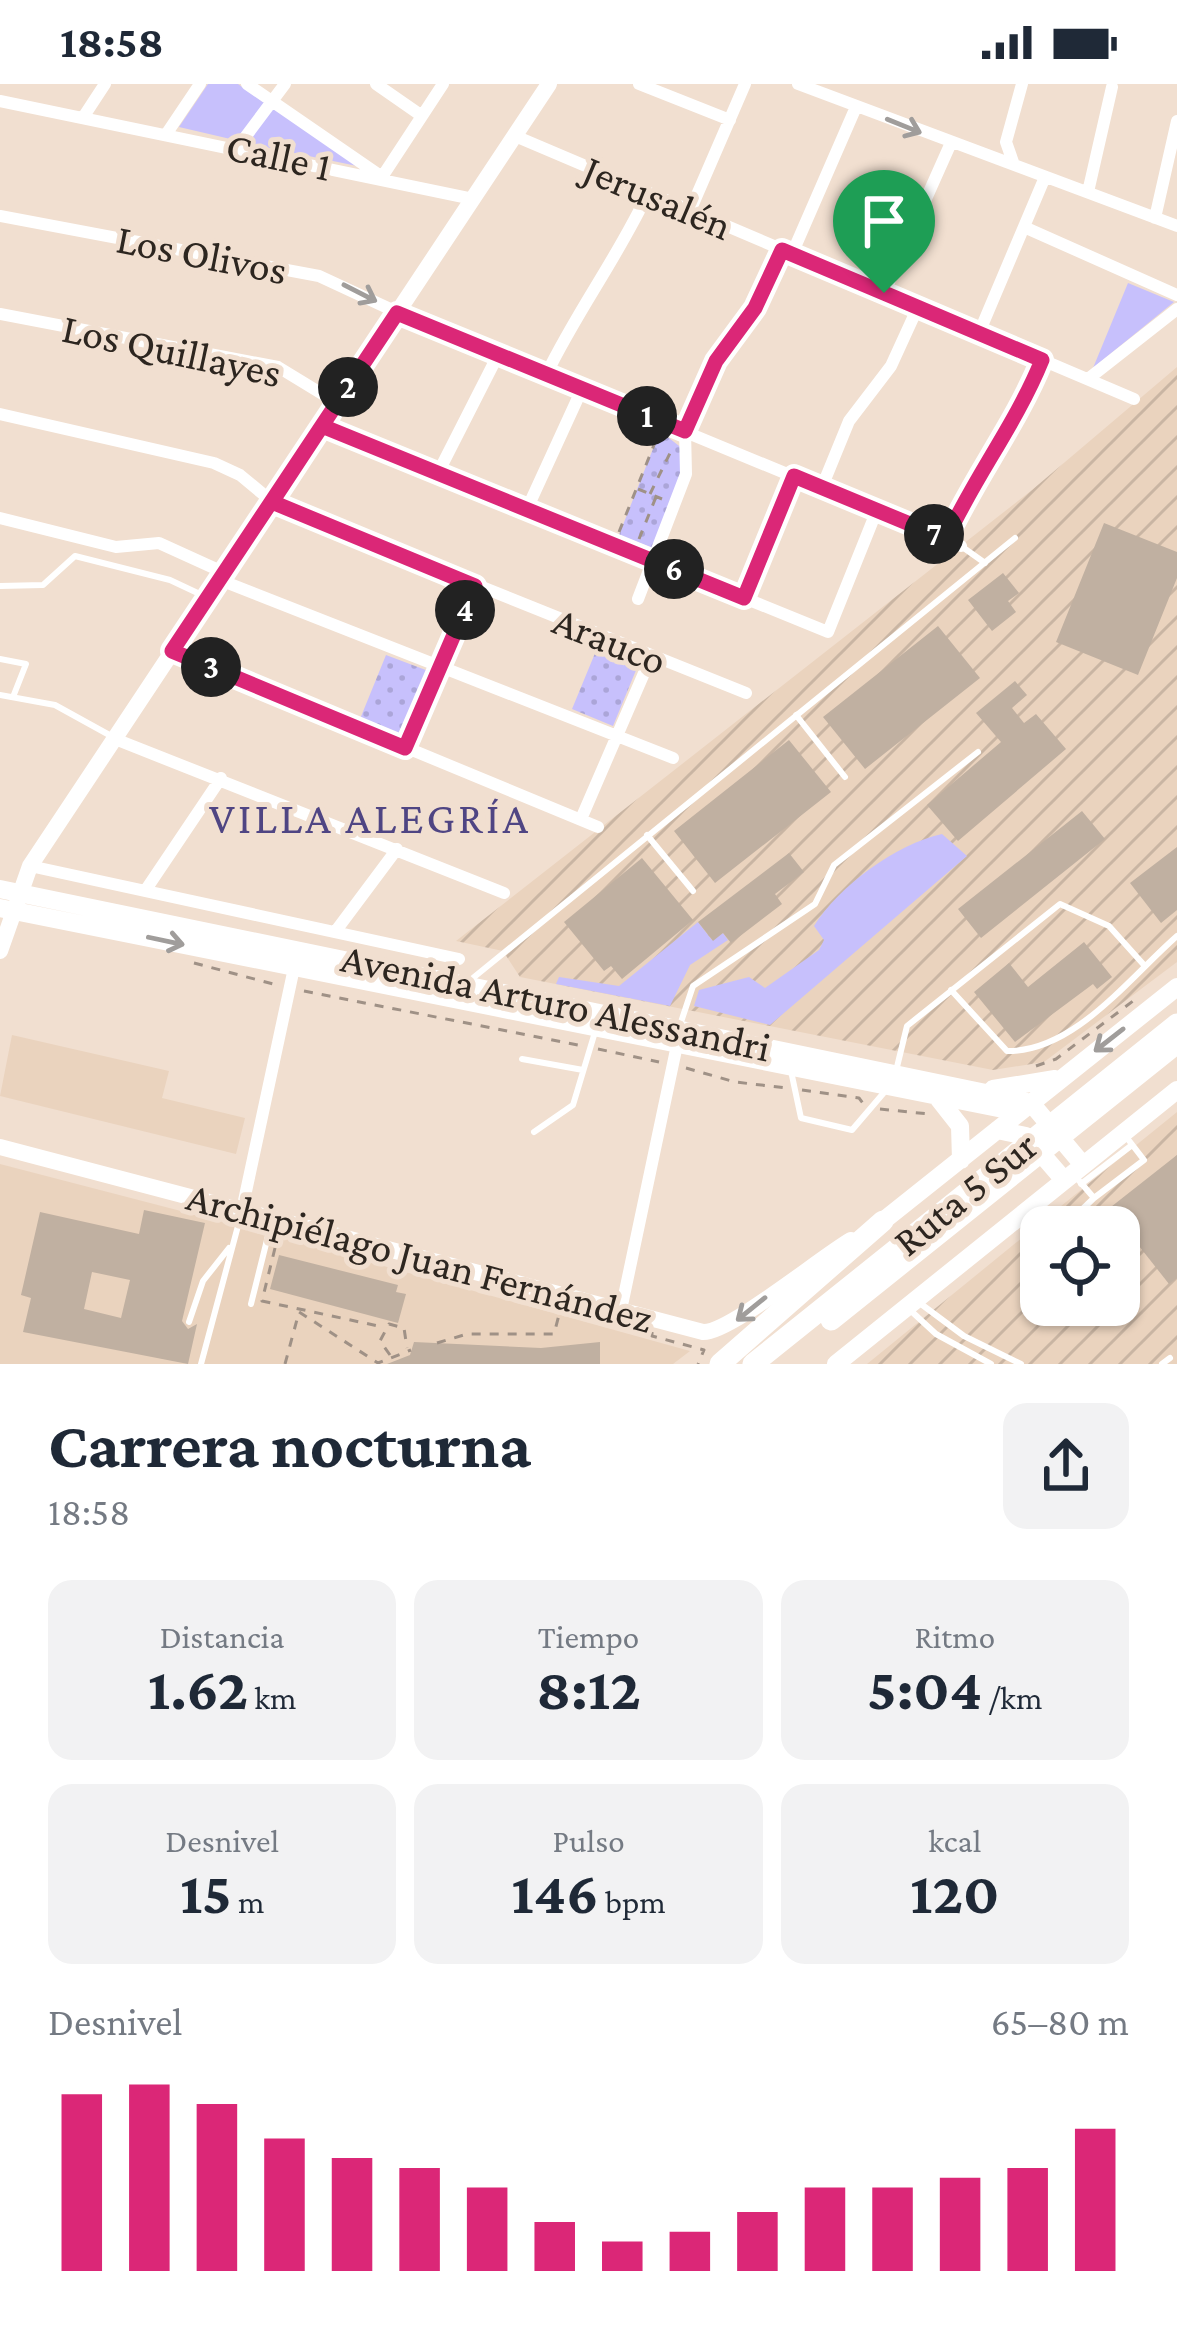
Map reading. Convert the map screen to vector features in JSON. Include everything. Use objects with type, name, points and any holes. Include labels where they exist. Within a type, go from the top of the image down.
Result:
[{"type":"highway","name":"Ruta 5 Sur","points":[[1076,1114],[1177,1024]]},
{"type":"highway","name":"Ruta 5 Sur","points":[[753,1364],[1076,1114],[1177,1042]]},
{"type":"highway","name":"Ruta 5 Sur","points":[[776,1364],[1024,1155]]},
{"type":"highway","points":[[720,1364],[883,1221]]},
{"type":"main road","name":"Avenida Arturo Alessandri","points":[[6,908],[467,982],[790,1068],[976,1090],[1025,1108]]},
{"type":"main road","name":"Avenida Arturo Alessandri","points":[[6,908],[291,978],[449,999],[593,1038],[678,1037],[892,1081],[937,1107],[1025,1108]]},
{"type":"main road","points":[[883,1221],[1177,987]]},
{"type":"main road","points":[[976,1090],[1061,1078]]},
{"type":"main road","points":[[836,1364],[1128,1139],[1169,1104],[1177,1090]]},
{"type":"main road","points":[[937,1107],[960,1126],[961,1160]]},
{"type":"main road","points":[[1025,1108],[1080,1174]]},
{"type":"main road","points":[[998,1130],[1026,1136],[1080,1174]]},
{"type":"street","points":[[84,116],[105,84]]},
{"type":"street","points":[[167,133],[200,84]]},
{"type":"street","points":[[248,84],[382,177],[442,84]]},
{"type":"street","points":[[237,148],[285,84]]},
{"type":"street","points":[[376,84],[422,116]]},
{"type":"street","points":[[0,951],[6,908],[30,866],[549,84]]},
{"type":"street","points":[[639,84],[730,120]]},
{"type":"street","points":[[690,211],[746,84]]},
{"type":"street","points":[[798,84],[950,145],[1012,162],[1177,226]]},
{"type":"street","points":[[1012,162],[1006,142],[1018,85]]},
{"type":"street","points":[[1088,192],[1112,87]]},
{"type":"street","name":"Calle 1","points":[[0,101],[473,199]]},
{"type":"street","points":[[638,599],[686,475],[685,431],[716,361],[755,308],[787,252],[856,107]]},
{"type":"street","points":[[1155,218],[1177,121]]},
{"type":"street","name":"Jerusalén","points":[[514,136],[1134,399]]},
{"type":"street","points":[[884,293],[950,145]]},
{"type":"street","points":[[979,333],[1045,177]]},
{"type":"street","points":[[546,375],[582,304],[616,260],[648,193]]},
{"type":"street","name":"Los Olivos","points":[[0,216],[319,276],[397,313],[961,546]]},
{"type":"street","points":[[1024,227],[1177,296]]},
{"type":"street","points":[[822,487],[849,421],[891,367],[918,307]]},
{"type":"street","points":[[1088,379],[1177,310]]},
{"type":"street","name":"Los Quillayes","points":[[0,314],[278,367],[338,403]]},
{"type":"street","points":[[438,473],[498,355]]},
{"type":"street","points":[[946,539],[982,467],[1015,424],[1042,360]]},
{"type":"street","points":[[527,509],[582,389]]},
{"type":"street","name":"Arauco","points":[[0,414],[214,463],[240,475],[273,503],[746,694]]},
{"type":"street","points":[[322,426],[828,632],[877,510]]},
{"type":"street","points":[[744,598],[794,476]]},
{"type":"street","points":[[0,518],[116,547],[160,543],[222,576],[440,668],[673,758]]},
{"type":"street","points":[[405,748],[475,586]]},
{"type":"street","points":[[172,651],[598,826]]},
{"type":"street","points":[[580,819],[652,657]]},
{"type":"street","points":[[115,739],[504,893]]},
{"type":"street","points":[[145,891],[221,778]]},
{"type":"street","points":[[335,932],[397,849]]},
{"type":"street","name":"Avenida Arturo Alessandri","points":[[30,866],[460,958]]},
{"type":"street","points":[[242,1210],[291,978]]},
{"type":"street","points":[[621,1310],[678,1037]]},
{"type":"street","name":"Archipiélago Juan Fernández","points":[[0,1147],[621,1310],[718,1331],[812,1263],[883,1221]]},
{"type":"lane","points":[[449,999],[1016,538]]},
{"type":"lane","points":[[961,546],[985,563]]},
{"type":"lane","points":[[0,586],[43,585],[74,556],[170,580],[208,598]]},
{"type":"lane","points":[[0,659],[26,664],[13,697]]},
{"type":"lane","points":[[0,695],[55,705],[115,739]]},
{"type":"lane","points":[[796,715],[845,776]]},
{"type":"lane","points":[[678,1037],[693,986],[815,904],[834,866],[977,752]]},
{"type":"lane","points":[[647,835],[693,891]]},
{"type":"lane","points":[[790,1068],[799,1090],[801,1118],[852,1130],[892,1081],[907,1026],[1060,904],[1108,926],[1144,965]]},
{"type":"lane","points":[[951,990],[1007,1051],[1029,1051],[1058,1042],[1177,936]]},
{"type":"lane","points":[[534,1132],[573,1105],[593,1038]]},
{"type":"lane","points":[[522,1060],[583,1070]]},
{"type":"lane","points":[[1086,1206],[1144,1160],[1128,1139]]},
{"type":"lane","points":[[1080,1174],[1094,1198]]},
{"type":"lane","points":[[201,1364],[242,1210]]},
{"type":"lane","points":[[251,1304],[273,1218]]},
{"type":"lane","points":[[189,1322],[202,1281],[232,1245]]},
{"type":"lane","points":[[911,1303],[936,1334],[992,1364]]},
{"type":"lane","points":[[911,1303],[1021,1364]]},
{"type":"lane","points":[[1162,1364],[1170,1358]]},
{"type":"path","points":[[614,544],[663,422]]},
{"type":"path","points":[[634,552],[653,495],[685,431]]},
{"type":"path","points":[[636,489],[676,505]]},
{"type":"path","points":[[181,960],[593,1038],[673,1068],[860,1098],[870,1108],[937,1107]]},
{"type":"path","points":[[1035,1067],[1056,1059],[1142,994]]},
{"type":"path","points":[[266,1246],[275,1248],[262,1301],[299,1312],[404,1328],[409,1351],[378,1363],[299,1312]]},
{"type":"path","points":[[437,1343],[467,1334],[554,1334],[564,1295]]},
{"type":"path","points":[[285,1364],[299,1312]]},
{"type":"path","points":[[383,1327],[380,1341],[391,1356]]},
{"type":"shaded area","points":[[208,84],[238,84],[266,104],[239,141],[179,127]]},
{"type":"shaded area","points":[[272,108],[362,167],[246,143]]},
{"type":"shaded area","points":[[1128,283],[1174,302],[1093,368]]},
{"type":"shaded area","points":[[1177,367],[1177,962],[1044,1062],[993,1070],[520,977],[503,951],[456,941],[1032,490]]},
{"type":"shaded area","points":[[660,431],[683,449],[686,468],[658,550],[619,535]]},
{"type":"shaded area","points":[[598,646],[639,663],[613,726],[572,709]]},
{"type":"shaded area","points":[[386,655],[431,672],[402,737],[360,719]]},
{"type":"shaded area","points":[[942,834],[967,856],[770,1025],[694,1006],[699,990],[749,977],[765,988],[819,950],[824,940],[814,926],[853,882],[906,847]]},
{"type":"shaded area","points":[[698,922],[712,940],[723,933],[728,940],[690,965],[670,1006],[556,984],[559,977],[619,986]]},
{"type":"shaded area","points":[[12,1035],[169,1071],[162,1098],[245,1118],[236,1154],[0,1096]]},
{"type":"shaded area","points":[[1177,1112],[1177,1364],[867,1364],[1020,1240],[1020,1326],[1140,1326],[1140,1206],[1061,1206]]},
{"type":"shaded area","points":[[0,1164],[690,1351],[673,1364],[0,1364]]},
{"type":"building","points":[[1104,523],[1177,552],[1177,578],[1138,675],[1056,642]]},
{"type":"building","points":[[1003,573],[1019,593],[1008,601],[1016,612],[992,631],[968,600]]},
{"type":"building","points":[[938,626],[980,678],[865,769],[823,717]]},
{"type":"building","points":[[1015,681],[1027,695],[1012,708],[1024,723],[1036,714],[1066,749],[958,841],[927,805],[1001,742],[976,713]]},
{"type":"building","points":[[789,740],[831,792],[715,883],[674,831]]},
{"type":"building","points":[[1082,811],[1105,839],[981,938],[958,909]]},
{"type":"building","points":[[1177,847],[1177,910],[1161,923],[1130,883]]},
{"type":"building","points":[[789,853],[804,872],[775,894],[782,904],[731,943],[723,933],[713,941],[698,922]]},
{"type":"building","points":[[642,858],[693,920],[622,979],[611,966],[604,971],[564,922]]},
{"type":"building","points":[[1084,942],[1112,977],[1097,989],[1093,984],[1015,1042],[974,992],[1009,963],[1028,987]]},
{"type":"building","points":[[1177,1155],[1177,1278],[1169,1284],[1140,1247],[1140,1206],[1112,1206]]},
{"type":"building","points":[[144,1210],[205,1223],[182,1321],[188,1329],[197,1324],[188,1364],[23,1332],[31,1298],[21,1295],[40,1212],[139,1234]],"holes":[[[92,1272],[130,1280],[121,1318],[84,1309]]]},
{"type":"building","points":[[279,1255],[398,1285],[396,1292],[406,1294],[398,1323],[270,1289]]},
{"type":"building","points":[[414,1342],[541,1348],[600,1342],[600,1364],[387,1364],[410,1355]]},
{"type":"district","name":"VILLA ALEGRÍA","points":[[370,818]]},
{"type":"route","points":[[782,250],[884,293],[1042,360],[1015,424],[982,467],[946,539],[794,476],[744,598],[322,426],[272,502],[475,586],[405,748],[172,651],[397,313],[685,431],[716,361],[745,326],[782,250]]}]
